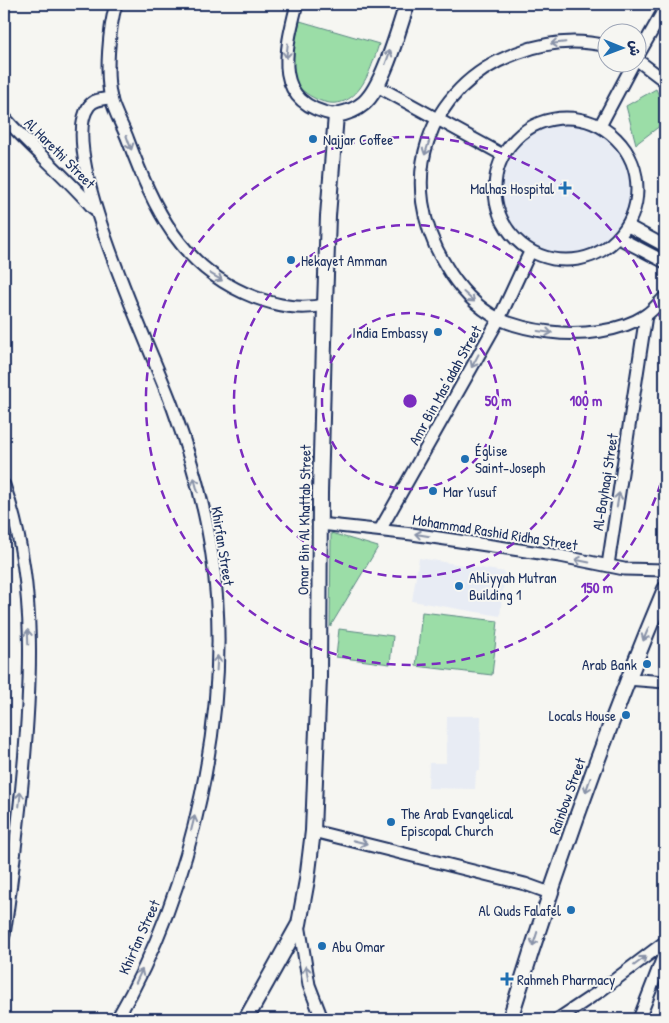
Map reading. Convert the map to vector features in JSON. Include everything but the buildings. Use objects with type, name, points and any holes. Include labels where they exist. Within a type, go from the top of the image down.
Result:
[{"type":"street","points":[[116,4],[108,51],[111,98],[152,198],[174,236],[196,262],[243,293],[273,304],[306,308],[325,305]]},
{"type":"street","points":[[296,4],[286,53],[286,70],[289,82],[295,95],[307,105],[323,113],[336,115],[351,112],[365,102],[378,86],[407,4]]},
{"type":"street","points":[[646,41],[665,8]]},
{"type":"street","points":[[596,45],[575,42],[553,43],[529,48],[499,60],[472,77],[452,97],[437,119],[424,155],[421,179],[422,206],[427,229],[437,253],[464,292],[499,318],[533,330],[584,333],[623,326],[646,315],[665,297]]},
{"type":"street","points":[[646,67],[665,81]]},
{"type":"street","points":[[600,126],[629,72]]},
{"type":"street","points":[[378,86],[503,155]]},
{"type":"street","name":"Khirfan Street","points":[[111,98],[95,101],[89,105],[82,124],[82,156],[95,211],[173,408],[194,474],[208,529],[212,557],[218,642],[213,729],[200,794],[182,866],[172,901],[149,954],[117,1019]]},
{"type":"street","name":"Omar Bin Al Khattab Street","points":[[246,1019],[298,924],[307,880],[313,831],[319,678],[325,305],[328,216],[336,115]]},
{"type":"street","name":"Al Harethi Street","points":[[4,117],[28,142],[60,170],[95,211]]},
{"type":"street","points":[[570,117],[600,126],[613,135],[624,147],[632,161],[636,177],[636,201],[628,226],[619,238],[606,248],[588,257],[569,261],[549,259],[530,252],[504,226],[497,209],[494,190],[496,172],[503,155],[512,142],[524,131],[553,118],[570,117]]},
{"type":"street","points":[[628,226],[665,246]]},
{"type":"street","points":[[619,238],[665,262]]},
{"type":"street","name":"Amr Bin Masʻadah Street","points":[[380,530],[499,318],[530,252]]},
{"type":"street","name":"Al-Bayhaqi Street","points":[[608,565],[646,315]]},
{"type":"street","points":[[4,485],[20,544],[27,603],[29,664],[24,762],[4,935]]},
{"type":"street","name":"Mohammad Rashid Ridha Street","points":[[320,524],[380,530],[624,569],[665,570]]},
{"type":"street","name":"Rainbow Street","points":[[510,1019],[550,893],[627,680],[665,589]]},
{"type":"street","points":[[627,680],[665,682]]},
{"type":"street","points":[[313,831],[525,884],[550,893]]},
{"type":"street","points":[[298,924],[309,986],[322,1019]]},
{"type":"street","points":[[558,1019],[600,991],[665,942]]},
{"type":"street","points":[[639,1019],[665,952]]},
{"type":"shaded area","name":"Malhas Hospital","points":[[565,120],[591,125],[613,140],[628,162],[633,188],[628,214],[613,236],[591,251],[565,256],[539,251],[517,236],[502,214],[497,188],[502,162],[517,140],[539,125]]},
{"type":"shaded area","name":"Ahliyyah Mutran Building 1","points":[[419,558],[505,572],[500,616],[412,601]]},
{"type":"shaded area","points":[[447,716],[481,716],[480,771],[476,771],[475,789],[428,788],[429,763],[446,763]]},
{"type":"green space","points":[[300,21],[379,44],[366,79],[351,97],[341,102],[330,103],[316,99],[300,88],[295,82],[292,65]]},
{"type":"green space","points":[[656,89],[665,109],[665,122],[636,144],[626,106]]},
{"type":"green space","points":[[331,533],[378,547],[330,627]]},
{"type":"green space","points":[[422,612],[498,621],[492,675],[416,666]]},
{"type":"green space","points":[[339,629],[393,636],[390,664],[336,657]]},
{"type":"place","name":"Najjar Coffee","points":[[313,139]]},
{"type":"place","name":"Malhas Hospital","points":[[565,188]]},
{"type":"place","name":"Hekayet Amman","points":[[291,260]]},
{"type":"place","name":"India Embassy","points":[[438,332]]},
{"type":"place","name":"Église Saint-Joseph","points":[[465,459]]},
{"type":"place","name":"Mar Yusuf","points":[[433,491]]},
{"type":"place","name":"Ahliyyah Mutran Building 1","points":[[459,586]]},
{"type":"place","name":"Arab Bank","points":[[647,664]]},
{"type":"place","name":"Locals House","points":[[626,715]]},
{"type":"place","name":"The Arab Evangelical Episcopal Church","points":[[391,822]]},
{"type":"place","name":"Al Quds Falafel","points":[[571,910]]},
{"type":"place","name":"Abu Omar","points":[[322,946]]},
{"type":"place","name":"Rahmeh Pharmacy","points":[[507,979]]}]
